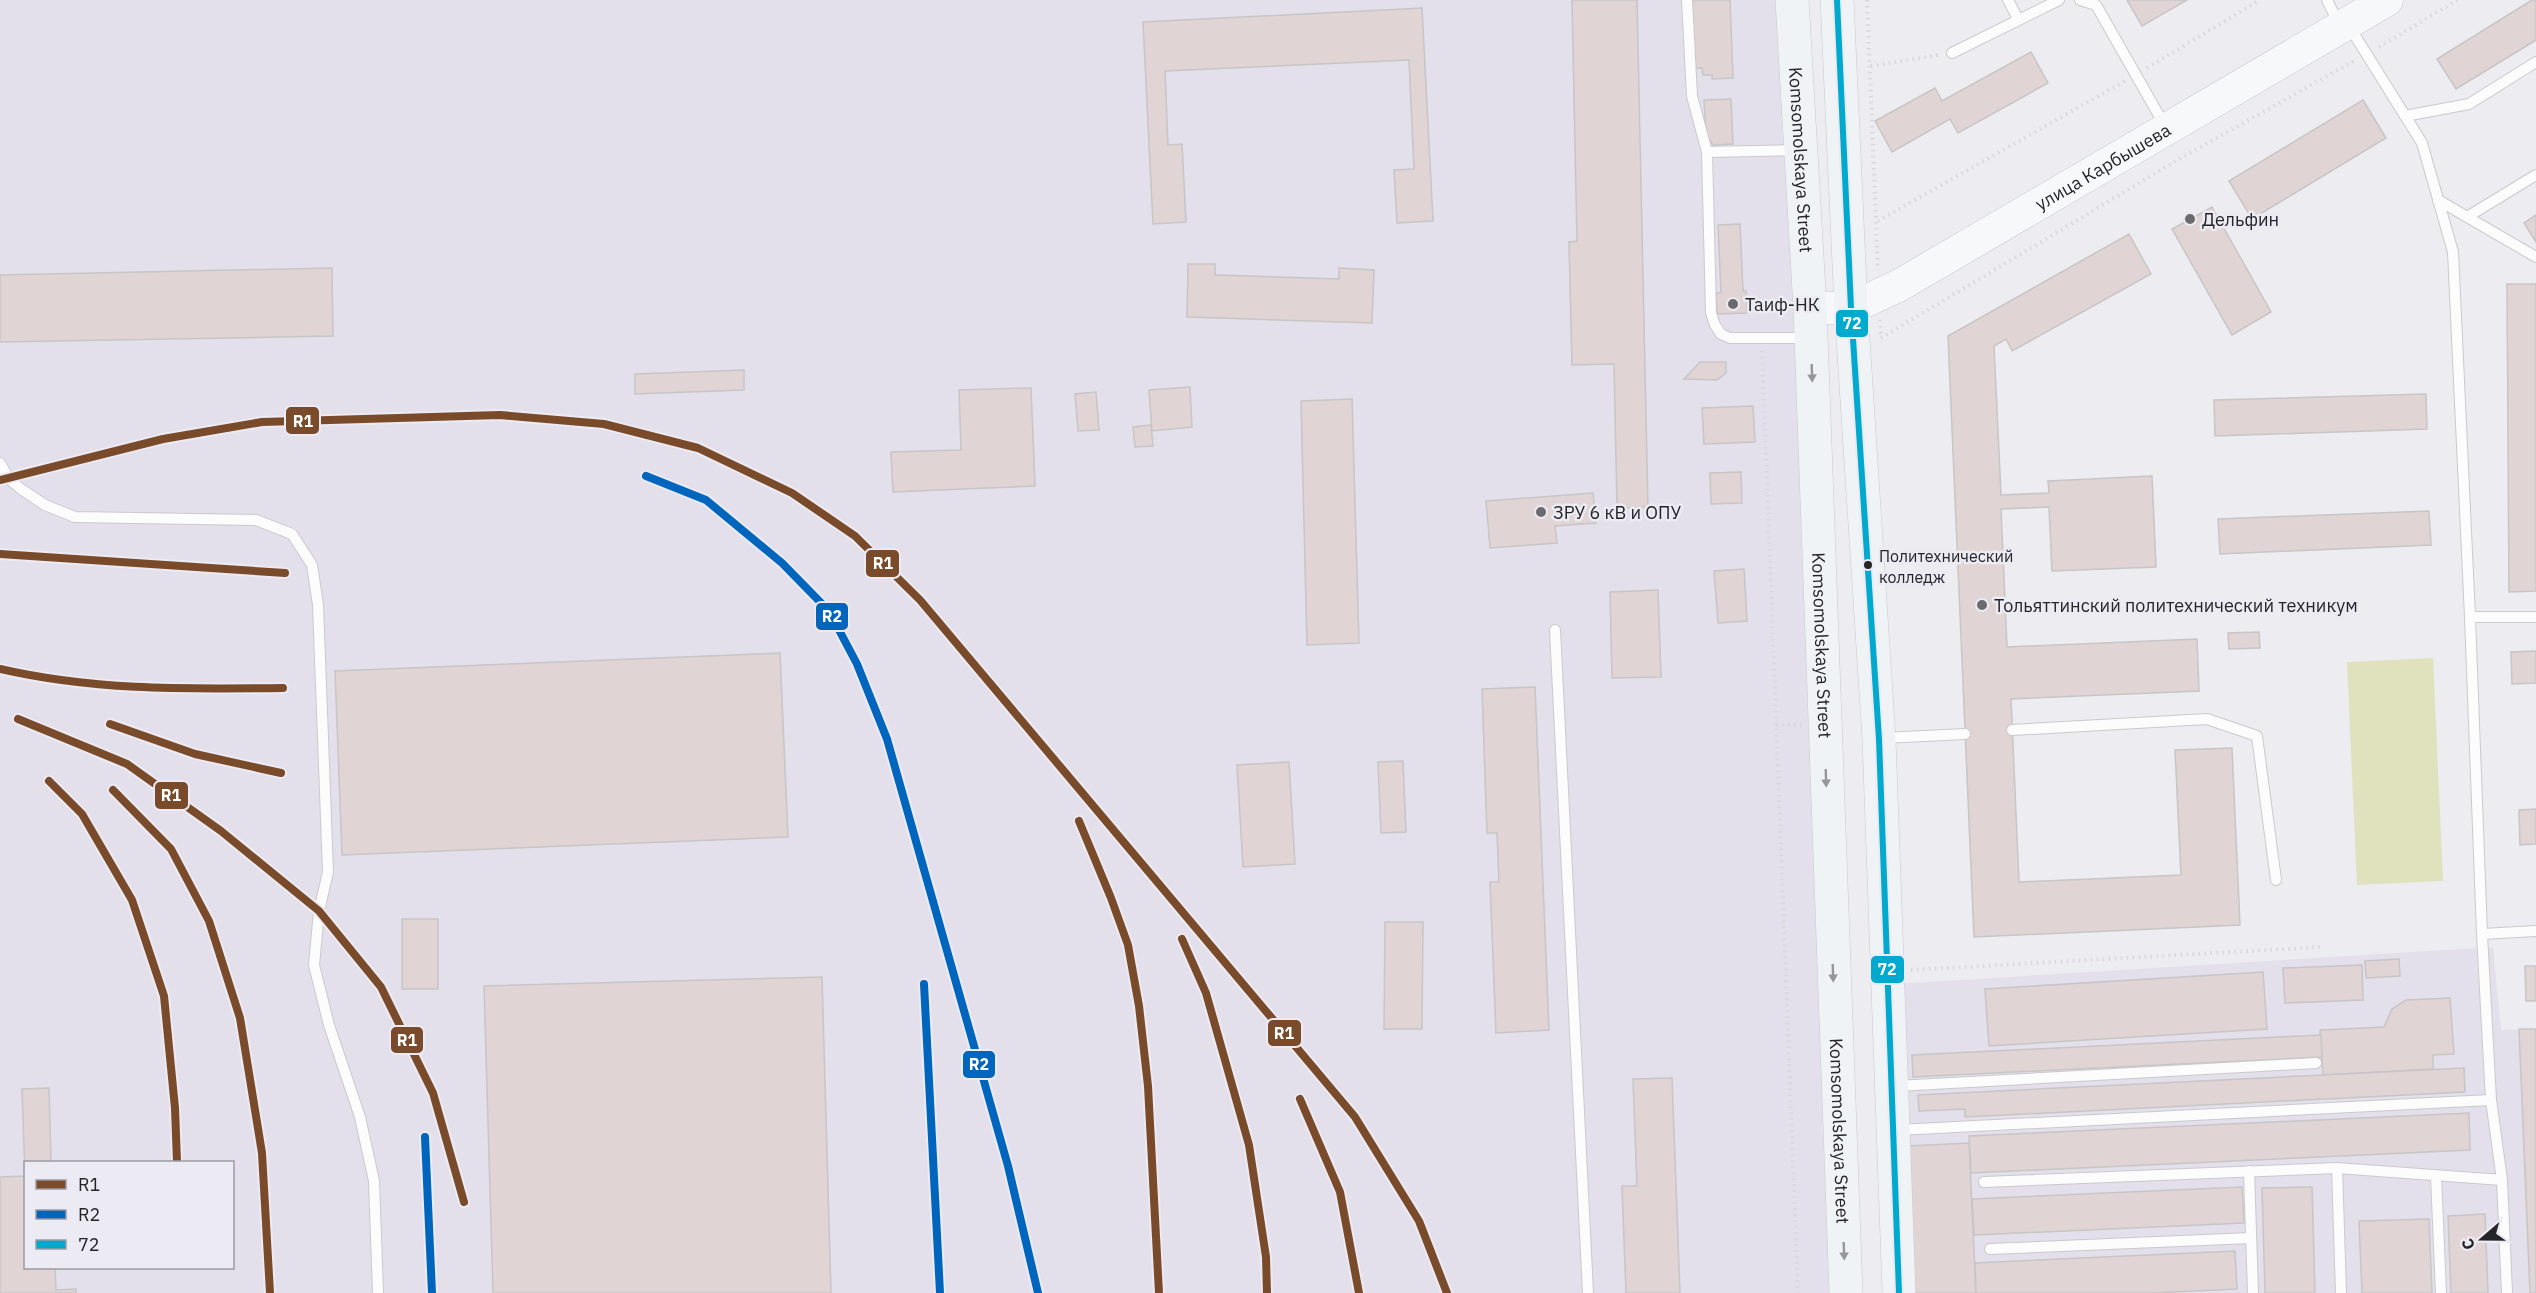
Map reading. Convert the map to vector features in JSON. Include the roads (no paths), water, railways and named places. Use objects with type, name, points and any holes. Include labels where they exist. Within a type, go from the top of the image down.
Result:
[{"type":"main road","name":"Komsomolskaya Street","points":[[1792,0],[1810,323],[1846,1293]]},
{"type":"main road","points":[[1837,0],[1865,302],[1899,1293]]},
{"type":"street","name":"улица Карбышева","points":[[1810,323],[1865,302],[1900,285],[2167,129],[2338,17],[2386,0]]},
{"type":"lane","points":[[1687,0],[1692,96],[1707,152],[1710,300],[1715,325],[1721,334],[1730,338],[1761,338],[1810,323]]},
{"type":"lane","points":[[2008,0],[2018,19]]},
{"type":"lane","points":[[1952,53],[2059,0]]},
{"type":"lane","points":[[2080,0],[2097,3],[2135,76],[2167,129]]},
{"type":"lane","points":[[2338,17],[2367,54],[2422,143],[2452,252],[2470,617],[2482,934],[2491,1100],[2502,1180],[2507,1293]]},
{"type":"lane","points":[[2405,116],[2469,104],[2536,62]]},
{"type":"lane","points":[[1707,152],[1801,150]]},
{"type":"lane","points":[[2467,217],[2536,175]]},
{"type":"lane","points":[[2438,200],[2536,257]]},
{"type":"lane","points":[[0,464],[9,479],[21,489],[45,505],[75,517],[256,520],[292,534],[312,566],[318,605],[328,873],[320,911],[314,965],[329,1025],[360,1117],[374,1180],[378,1293]]},
{"type":"lane","points":[[2470,617],[2536,617]]},
{"type":"lane","points":[[1555,630],[1588,1293]]},
{"type":"lane","points":[[2012,730],[2207,719],[2258,736],[2276,880]]},
{"type":"lane","points":[[1879,739],[1965,734]]},
{"type":"lane","points":[[2482,934],[2536,931]]},
{"type":"lane","points":[[1893,1086],[2316,1063]]},
{"type":"lane","points":[[1894,1131],[2491,1100]]},
{"type":"lane","points":[[1984,1182],[2337,1168],[2502,1180]]},
{"type":"lane","points":[[2337,1168],[2341,1293]]},
{"type":"lane","points":[[2249,1172],[2253,1293]]},
{"type":"lane","points":[[2436,1176],[2441,1293]]},
{"type":"lane","points":[[1990,1249],[2251,1238]]},
{"type":"place","name":"Дельфин","points":[[2190,219]]},
{"type":"place","name":"Таиф-НК","points":[[1733,304]]},
{"type":"place","name":"ЗРУ 6 кВ и ОПУ","points":[[1541,512]]},
{"type":"place","name":"Политехнический колледж","points":[[1868,565]]},
{"type":"place","name":"Тольяттинский политехнический техникум","points":[[1982,605]]}]
